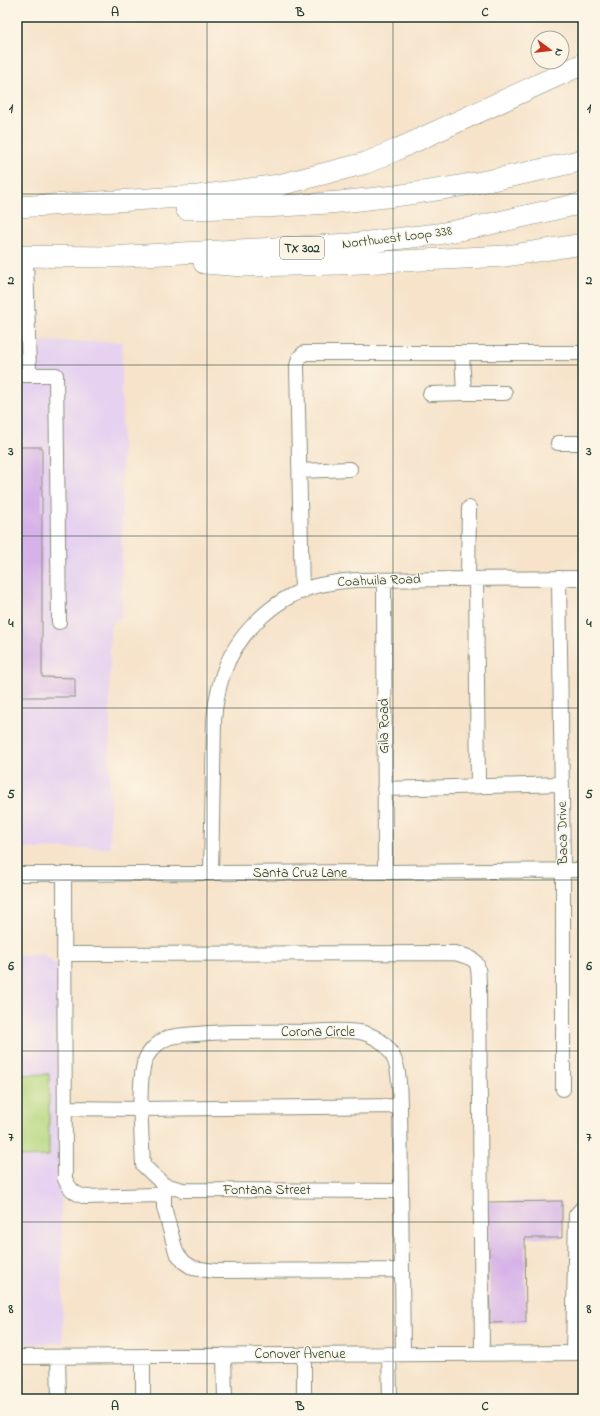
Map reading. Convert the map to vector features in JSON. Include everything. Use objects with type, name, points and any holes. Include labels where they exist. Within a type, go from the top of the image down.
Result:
[{"type":"highway","points":[[17,207],[198,196],[295,182],[366,163],[583,64]]},
{"type":"highway","points":[[17,210],[236,208],[325,203],[458,187],[583,160]]},
{"type":"highway","name":"Northwest Loop 338","points":[[22,256],[108,256],[307,247],[394,240],[481,226],[583,204]]},
{"type":"highway","points":[[108,256],[243,266],[339,264],[506,256],[583,244]]},
{"type":"highway","points":[[390,262],[428,268],[537,261],[583,255]]},
{"type":"street","points":[[22,256],[23,375],[56,375],[59,622]]},
{"type":"street","points":[[302,592],[297,366],[299,358],[304,353],[583,353]]},
{"type":"street","points":[[462,353],[464,393]]},
{"type":"street","points":[[430,394],[505,393]]},
{"type":"street","points":[[558,443],[583,443]]},
{"type":"street","points":[[300,470],[350,469]]},
{"type":"street","points":[[469,508],[478,786]]},
{"type":"street","name":"Baca Drive","points":[[559,578],[563,870],[563,1089]]},
{"type":"street","name":"Coahuila Road","points":[[211,873],[214,721],[216,696],[223,672],[234,650],[249,629],[267,612],[288,598],[311,588],[336,582],[357,580],[583,578]]},
{"type":"street","name":"Gila Road","points":[[384,580],[385,872]]},
{"type":"street","points":[[384,789],[562,784]]},
{"type":"street","name":"Santa Cruz Lane","points":[[17,874],[583,870]]},
{"type":"street","points":[[64,874],[65,1179],[72,1192],[86,1197],[156,1195],[161,1197],[164,1201]]},
{"type":"street","points":[[64,954],[455,953],[471,958],[478,965],[479,985],[482,1353]]},
{"type":"street","name":"Corona Circle","points":[[143,1165],[141,1083],[144,1066],[147,1057],[153,1048],[170,1037],[187,1034],[220,1033],[363,1032],[372,1036],[386,1046],[395,1060],[398,1072],[400,1106],[401,1270],[396,1354],[390,1399]]},
{"type":"street","points":[[65,1108],[141,1109],[400,1106]]},
{"type":"street","name":"Fontana Street","points":[[143,1165],[164,1185],[183,1190],[400,1191]]},
{"type":"street","points":[[164,1185],[164,1208],[176,1252],[184,1262],[193,1268],[215,1271],[401,1270]]},
{"type":"street","points":[[578,1353],[580,1211]]},
{"type":"street","name":"Conover Avenue","points":[[17,1357],[578,1353]]},
{"type":"street","points":[[304,1354],[304,1399]]},
{"type":"street","points":[[224,1355],[225,1399]]},
{"type":"street","points":[[143,1356],[143,1399]]},
{"type":"street","points":[[58,1357],[59,1399]]},
{"type":"shaded area","points":[[17,341],[122,342],[122,615],[110,627],[110,848],[17,849]]},
{"type":"shaded area","points":[[44,954],[58,967],[63,1343],[17,1344],[17,955]]},
{"type":"green space","points":[[49,1074],[49,1156],[17,1157],[17,1075]]},
{"type":"building","points":[[17,447],[42,447],[42,677],[75,678],[75,697],[17,697]]},
{"type":"building","points":[[562,1201],[562,1238],[525,1238],[526,1322],[490,1323],[488,1202]]}]
